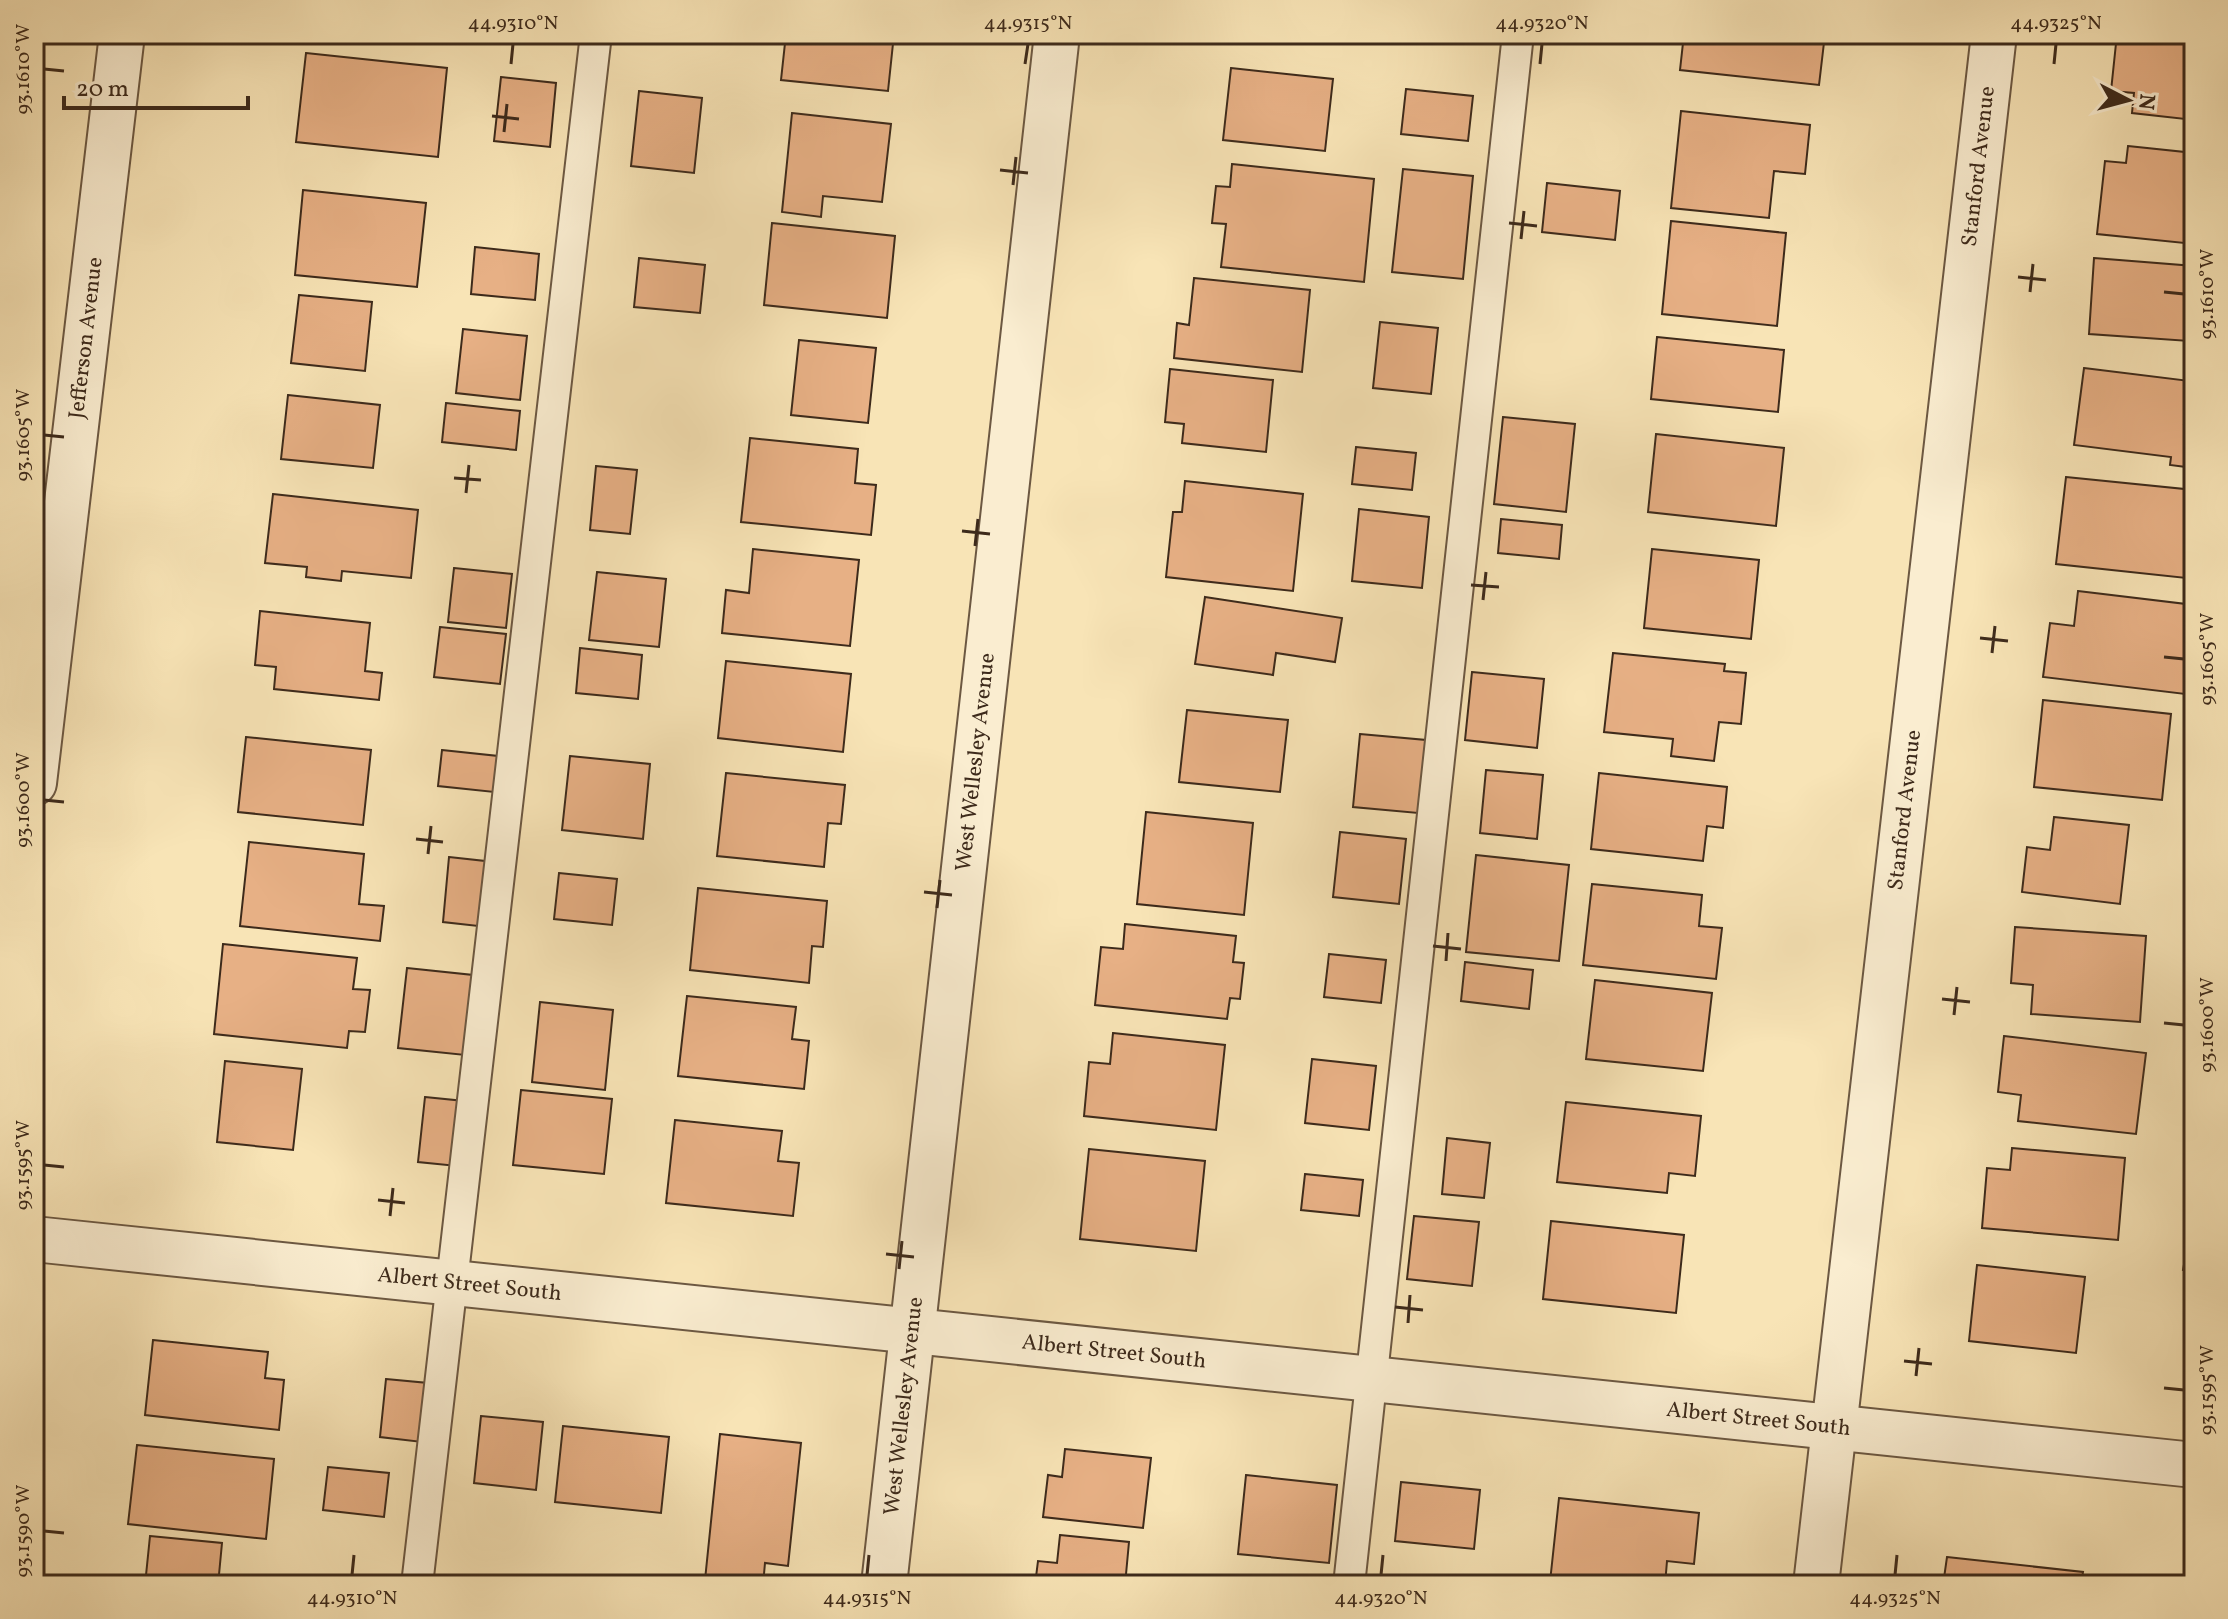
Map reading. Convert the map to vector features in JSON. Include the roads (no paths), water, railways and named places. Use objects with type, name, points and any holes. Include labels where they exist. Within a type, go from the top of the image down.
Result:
[{"type":"street","name":"Jefferson Avenue","points":[[34,783],[122,34]]},
{"type":"street","name":"West Wellesley Avenue","points":[[884,1585],[1057,34]]},
{"type":"street","name":"Stanford Avenue","points":[[1816,1585],[1994,34]]},
{"type":"street","name":"Albert Street South","points":[[34,1239],[2194,1465]]},
{"type":"lane","points":[[417,1585],[596,34]]},
{"type":"lane","points":[[1349,1585],[1518,34]]}]
